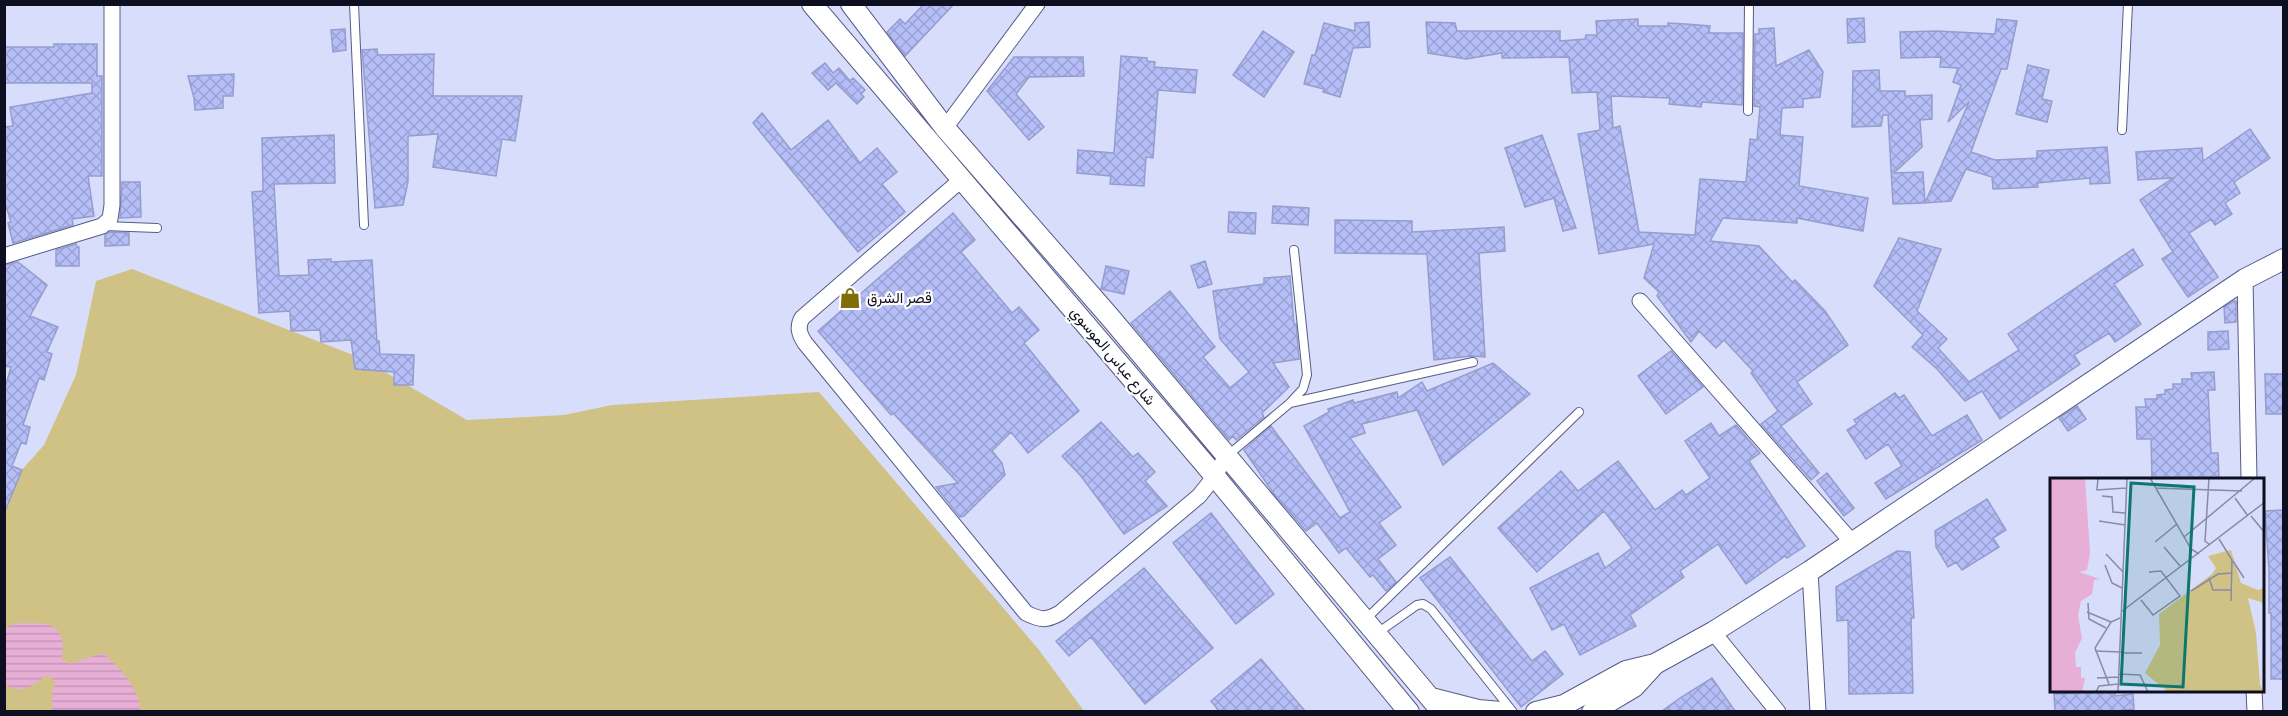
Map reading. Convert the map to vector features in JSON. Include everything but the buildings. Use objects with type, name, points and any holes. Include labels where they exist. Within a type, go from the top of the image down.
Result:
[{"type":"street","points":[[4,256],[102,226],[110,219],[112,214],[112,4]]},
{"type":"street","name":"شارع عباس الموسوي","points":[[812,4],[1215,476],[1409,711]]},
{"type":"street","name":"شارع عباس الموسوي","points":[[851,4],[945,128],[1436,705]]},
{"type":"street","points":[[945,128],[1037,4]]},
{"type":"street","points":[[961,180],[811,309],[802,318],[799,331],[805,343],[1026,613],[1038,619],[1048,620],[1060,613],[1199,496],[1215,476],[1226,456]]},
{"type":"street","points":[[1536,711],[1564,705],[1626,671],[1655,664],[1713,632],[1810,571],[2245,279],[2283,259]]},
{"type":"street","points":[[2245,279],[2250,478]]},
{"type":"street","points":[[1640,301],[1851,542]]},
{"type":"street","points":[[1810,571],[1818,711]]},
{"type":"street","points":[[1713,632],[1778,711]]},
{"type":"street","points":[[1592,711],[1634,687],[1655,664]]},
{"type":"street","points":[[2254,692],[2255,711]]},
{"type":"street","points":[[1436,705],[1501,711]]},
{"type":"lane","points":[[354,4],[364,225]]},
{"type":"lane","points":[[1748,111],[1749,4]]},
{"type":"lane","points":[[2121,130],[2128,4]]},
{"type":"lane","points":[[102,226],[157,228]]},
{"type":"lane","points":[[1226,456],[1290,403],[1303,389],[1307,375],[1294,250]]},
{"type":"lane","points":[[1290,403],[1473,362]]},
{"type":"lane","points":[[1370,627],[1579,412]]},
{"type":"lane","points":[[1370,627],[1423,604],[1431,609],[1513,711]]},
{"type":"shaded area","points":[[132,269],[361,358],[467,420],[564,415],[612,405],[819,392],[1039,650],[1084,711],[5,712],[5,489],[44,445],[76,375],[96,281]]},
{"type":"shaded area","points":[[16,623],[43,624],[55,628],[63,641],[62,659],[69,664],[103,653],[128,679],[141,711],[52,711],[52,694],[55,683],[51,676],[45,676],[31,686],[21,689],[5,684],[5,628]]},
{"type":"place","name":"قصر الشرق","points":[[850,298]]}]
